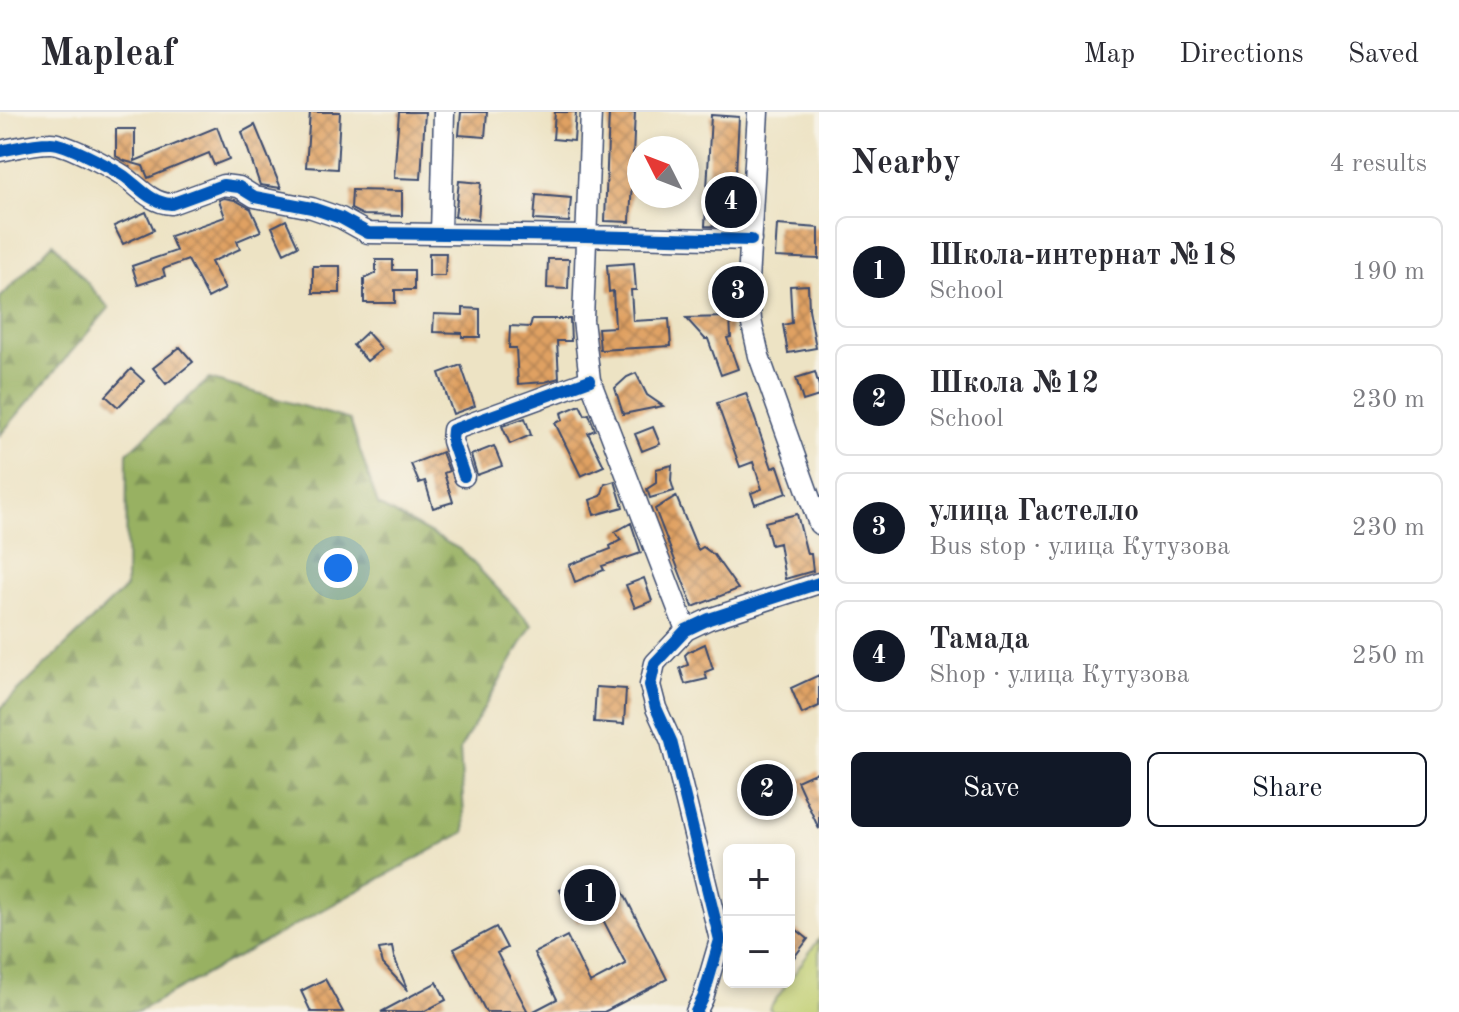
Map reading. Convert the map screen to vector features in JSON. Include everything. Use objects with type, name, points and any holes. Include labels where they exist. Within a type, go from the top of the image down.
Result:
[{"type":"street","points":[[441,234],[444,112]]},
{"type":"street","points":[[591,112],[583,320],[590,380],[686,630]]},
{"type":"street","points":[[758,112],[748,281],[751,320],[759,356],[819,524]]},
{"type":"street","points":[[0,151],[61,144],[123,176],[162,203],[171,204],[223,185],[239,187],[255,197],[327,213],[368,233],[751,240]]},
{"type":"street","points":[[464,476],[452,441],[453,430],[590,380]]},
{"type":"street","points":[[699,1005],[720,940],[671,741],[656,708],[650,685],[655,663],[686,630],[709,619],[819,583]]},
{"type":"green space","points":[[53,243],[109,308],[0,435],[0,298]]},
{"type":"green space","points":[[209,379],[350,420],[378,505],[461,550],[532,625],[460,749],[465,832],[137,1012],[0,1012],[0,709],[126,587],[127,453]]},
{"type":"green space","points":[[819,939],[819,1012],[773,1012],[769,1009],[784,988],[795,988],[795,973]]},
{"type":"building","points":[[310,112],[340,112],[337,169],[306,167]]},
{"type":"building","points":[[399,112],[425,112],[421,179],[394,178]]},
{"type":"building","points":[[461,112],[487,112],[485,137],[459,135]]},
{"type":"building","points":[[555,112],[576,112],[574,141],[553,139]]},
{"type":"building","points":[[609,112],[635,112],[634,136],[627,136],[627,208],[631,208],[630,222],[605,221]]},
{"type":"building","points":[[711,115],[739,117],[733,227],[705,226]]},
{"type":"building","points":[[255,125],[281,188],[260,185],[242,132]]},
{"type":"building","points":[[217,127],[229,159],[214,165],[209,153],[148,178],[143,166],[116,156],[116,129],[135,129],[135,161]]},
{"type":"building","points":[[459,181],[481,183],[478,220],[455,217]]},
{"type":"building","points":[[352,190],[402,191],[402,216],[363,215],[351,209]]},
{"type":"building","points":[[536,195],[571,198],[569,222],[534,220]]},
{"type":"building","points":[[224,198],[251,209],[261,231],[237,241],[240,249],[211,262],[225,289],[208,298],[188,260],[163,269],[165,276],[138,285],[132,266],[176,251],[170,236],[225,217],[219,200]]},
{"type":"building","points":[[146,212],[154,230],[123,244],[114,226]]},
{"type":"building","points":[[286,220],[298,246],[284,253],[272,227]]},
{"type":"building","points":[[777,225],[819,228],[819,259],[775,257]]},
{"type":"building","points":[[429,253],[446,253],[445,276],[429,276]]},
{"type":"building","points":[[548,259],[569,259],[568,289],[547,288]]},
{"type":"building","points":[[376,260],[393,260],[393,270],[414,270],[414,290],[395,290],[395,303],[364,303],[364,279],[376,273]]},
{"type":"building","points":[[634,263],[636,290],[631,290],[633,321],[669,319],[671,346],[600,350],[598,328],[615,327],[613,291],[609,292],[607,265]]},
{"type":"building","points":[[313,266],[340,266],[340,293],[313,293]]},
{"type":"building","points":[[808,285],[816,348],[788,353],[783,325],[792,323],[790,286]]},
{"type":"building","points":[[463,308],[480,309],[480,337],[433,332],[434,314],[463,315]]},
{"type":"building","points":[[730,317],[731,337],[727,338],[738,369],[721,375],[708,339],[686,318]]},
{"type":"building","points":[[532,319],[570,319],[571,341],[557,341],[559,378],[518,384],[516,348],[509,348],[510,326],[530,327]]},
{"type":"building","points":[[367,332],[382,349],[367,361],[353,345]]},
{"type":"building","points":[[180,347],[193,362],[166,384],[153,368]]},
{"type":"building","points":[[461,365],[475,406],[453,414],[439,373]]},
{"type":"building","points":[[131,369],[144,381],[118,407],[106,396]]},
{"type":"building","points":[[815,372],[819,396],[803,401],[796,378]]},
{"type":"building","points":[[636,373],[647,395],[663,406],[623,414],[615,388]]},
{"type":"building","points":[[746,393],[772,468],[778,466],[787,493],[755,504],[751,493],[762,489],[753,462],[740,467],[717,403]]},
{"type":"building","points":[[580,405],[585,415],[589,414],[595,430],[588,433],[604,466],[581,476],[555,423],[563,420],[561,413]]},
{"type":"building","points":[[525,418],[531,435],[510,444],[502,426]]},
{"type":"building","points":[[653,427],[660,444],[642,451],[635,434]]},
{"type":"building","points":[[494,446],[502,466],[477,475],[471,455]]},
{"type":"building","points":[[442,452],[449,471],[444,473],[453,502],[433,508],[425,481],[419,483],[411,464]]},
{"type":"building","points":[[672,465],[674,491],[650,498],[647,489],[656,483],[656,469]]},
{"type":"building","points":[[615,481],[623,507],[594,515],[590,500],[601,496],[605,484]]},
{"type":"building","points":[[676,496],[698,550],[703,547],[714,555],[738,589],[693,607],[655,509]]},
{"type":"building","points":[[797,514],[807,554],[811,554],[813,571],[785,579],[779,543],[771,545],[765,522]]},
{"type":"building","points":[[631,523],[641,553],[602,566],[604,570],[575,582],[569,565],[611,549],[610,546],[621,540],[615,532]]},
{"type":"building","points":[[644,578],[652,601],[635,608],[626,585]]},
{"type":"building","points":[[705,644],[713,669],[705,672],[707,679],[685,684],[680,668],[688,665],[685,655]]},
{"type":"building","points":[[819,675],[819,706],[802,714],[791,688]]},
{"type":"building","points":[[596,687],[626,689],[624,724],[594,722]]},
{"type":"building","points":[[819,771],[819,829],[797,781]]},
{"type":"building","points":[[598,871],[609,892],[620,886],[667,979],[604,1012],[532,1012],[557,999],[534,953],[567,936],[590,983],[626,964],[599,912],[577,923],[560,890]]},
{"type":"building","points":[[496,927],[507,948],[497,953],[528,1012],[486,1012],[454,949]]},
{"type":"building","points":[[797,930],[808,939],[795,956]]},
{"type":"building","points":[[392,947],[408,991],[383,964],[379,949]]},
{"type":"building","points":[[325,979],[343,1012],[311,1012],[301,991]]},
{"type":"building","points":[[437,982],[446,1000],[423,1012],[381,1012]]},
{"type":"cycle path","points":[[0,151],[37,144],[57,144],[108,167],[151,198],[164,203],[171,204],[223,185],[239,187],[255,197],[312,208],[341,218],[368,233],[751,240]]},
{"type":"cycle path","points":[[464,476],[452,441],[453,430],[590,380]]},
{"type":"cycle path","points":[[696,1012],[720,940],[671,741],[656,708],[650,685],[655,663],[686,630],[709,619],[819,583]]},
{"type":"place","name":"Тамада","points":[[731,202]]},
{"type":"place","name":"улица Гастелло","points":[[738,292]]},
{"type":"place","name":"Школа №12","points":[[767,790]]},
{"type":"place","name":"Школа-интернат №18","points":[[590,895]]}]
